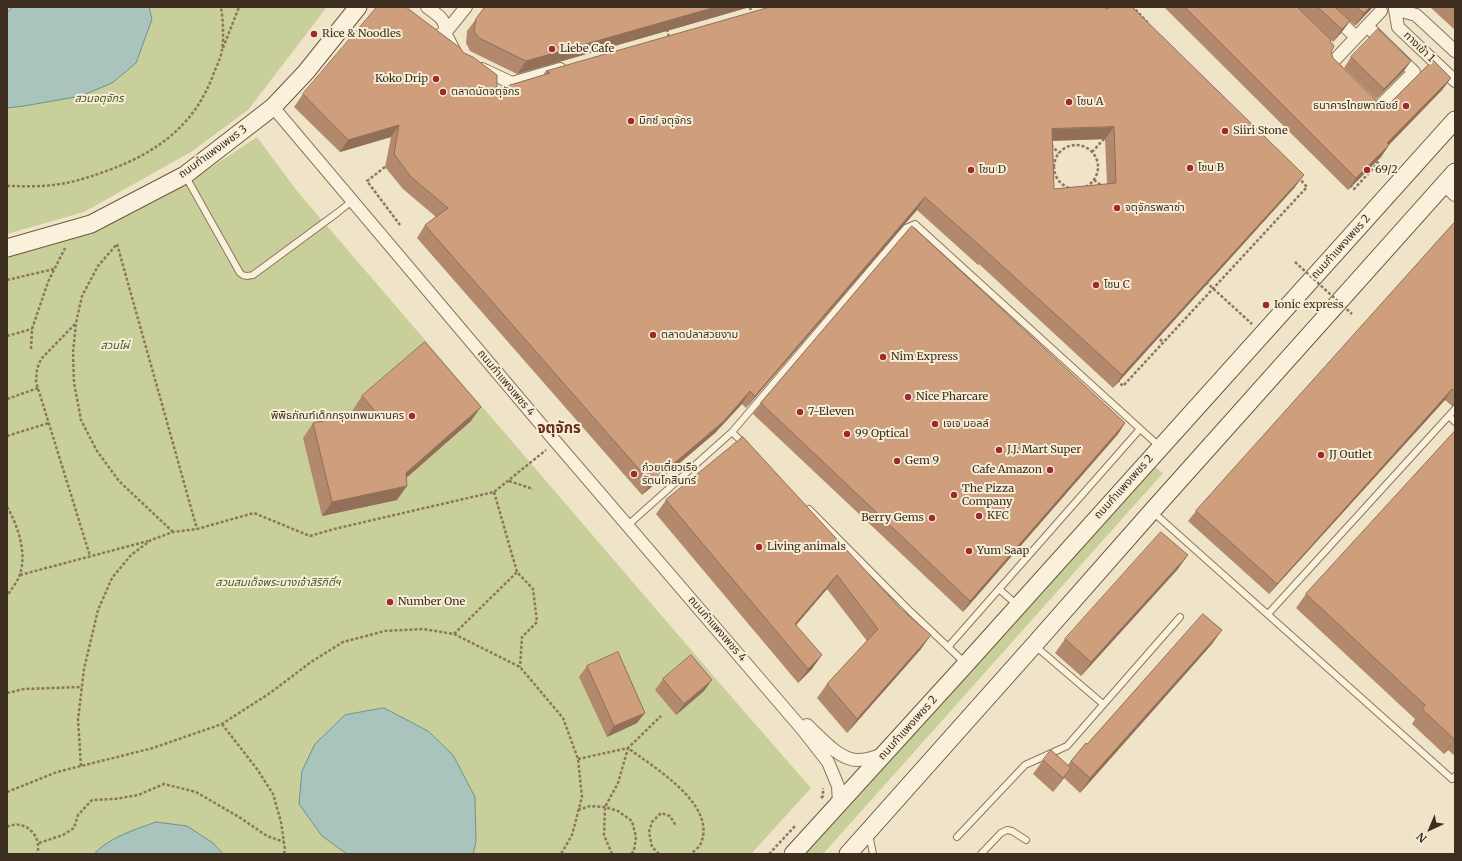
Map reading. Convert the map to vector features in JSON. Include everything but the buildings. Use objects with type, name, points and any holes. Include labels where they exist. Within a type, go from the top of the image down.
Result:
[{"type":"main road","name":"ถนนกำแพงเพชร 3","points":[[7,248],[91,224],[185,175],[273,107],[306,72],[358,7]]},
{"type":"main road","name":"ถนนกำแพงเพชร 2","points":[[793,854],[886,753],[1455,120]]},
{"type":"main road","points":[[848,854],[1034,646],[1152,510],[1451,184]]},
{"type":"street","points":[[427,7],[443,20],[446,28],[445,33],[459,59]]},
{"type":"street","points":[[431,33],[437,36],[445,33],[466,7]]},
{"type":"street","points":[[1324,7],[1356,37]]},
{"type":"street","points":[[1346,80],[1330,65],[1334,54],[1356,37],[1367,26],[1379,9],[1396,8]]},
{"type":"street","name":"ทางเข้า 1","points":[[1455,51],[1416,15],[1396,8],[1398,27],[1455,81]]},
{"type":"street","points":[[1361,95],[1376,110],[1414,72],[1367,26]]},
{"type":"street","points":[[474,66],[512,83],[568,67]]},
{"type":"street","name":"ถนนกำแพงเพชร 4","points":[[273,107],[555,441],[803,730],[828,762],[838,786],[839,804]]},
{"type":"street","name":"ถนนกำแพงเพชร 4","points":[[772,693],[821,738],[847,759],[858,760],[872,758],[886,753]]},
{"type":"lane","points":[[185,175],[243,276],[253,275],[352,201]]},
{"type":"lane","points":[[628,525],[732,432],[906,228],[915,224],[1160,447]]},
{"type":"lane","points":[[1268,614],[1455,409]]},
{"type":"lane","points":[[1449,416],[1455,422]]},
{"type":"lane","points":[[948,648],[1140,429]]},
{"type":"lane","points":[[732,432],[749,448]]},
{"type":"lane","points":[[804,505],[966,664]]},
{"type":"lane","points":[[1152,510],[1452,779],[1455,776]]},
{"type":"lane","points":[[999,589],[1018,606]]},
{"type":"lane","points":[[956,837],[1025,765],[1067,746],[1180,617]]},
{"type":"lane","points":[[1034,646],[1103,704]]},
{"type":"lane","points":[[868,830],[873,854]]},
{"type":"lane","points":[[981,854],[1001,833],[1007,830],[1012,831],[1026,840]]},
{"type":"path","points":[[221,7],[222,50]]},
{"type":"path","points":[[7,186],[52,185],[83,180],[130,162],[152,150],[174,134],[195,110],[209,86],[240,7]]},
{"type":"path","points":[[750,7],[752,14]]},
{"type":"path","points":[[1128,14],[1134,8],[1148,24]]},
{"type":"path","points":[[665,23],[670,38]]},
{"type":"path","points":[[1092,152],[1108,134]]},
{"type":"path","points":[[1050,144],[1060,153]]},
{"type":"path","points":[[1072,145],[1079,145],[1092,152],[1096,158],[1098,173],[1090,185],[1076,189],[1063,185],[1055,173],[1054,166],[1060,153],[1065,148],[1072,145]]},
{"type":"path","points":[[1349,184],[1354,189],[1378,163],[1372,157]]},
{"type":"path","points":[[385,167],[367,181],[400,225]]},
{"type":"path","points":[[1362,169],[1368,174]]},
{"type":"path","points":[[1112,376],[1122,386],[1308,187],[1294,172]]},
{"type":"path","points":[[1094,180],[1104,189]]},
{"type":"path","points":[[1058,190],[1063,185]]},
{"type":"path","points":[[31,349],[32,329],[48,282],[68,241],[69,230]]},
{"type":"path","points":[[173,532],[119,481],[97,451],[81,420],[74,383],[73,352],[76,323],[82,296],[98,266],[117,244],[197,529]]},
{"type":"path","points":[[1295,262],[1352,314]]},
{"type":"path","points":[[7,280],[54,269]]},
{"type":"path","points":[[1202,279],[1263,334]]},
{"type":"path","points":[[76,323],[41,359],[36,369],[36,382],[90,556]]},
{"type":"path","points":[[7,336],[32,329]]},
{"type":"path","points":[[1152,332],[1163,342]]},
{"type":"path","points":[[7,398],[38,388]]},
{"type":"path","points":[[7,436],[49,423]]},
{"type":"path","points":[[20,575],[151,540],[173,532],[197,529],[254,513],[310,536],[334,529],[494,492],[555,441]]},
{"type":"path","points":[[509,481],[533,490]]},
{"type":"path","points":[[494,492],[517,572],[533,589],[537,622],[522,637],[520,667]]},
{"type":"path","points":[[7,507],[14,519],[22,545],[22,564],[20,575],[7,596]]},
{"type":"path","points":[[81,766],[78,720],[84,669],[98,610],[112,578],[131,556],[151,540]]},
{"type":"path","points":[[454,634],[517,572]]},
{"type":"path","points":[[7,792],[56,772],[153,748],[222,724],[270,693],[311,662],[343,642],[385,631],[423,629],[454,634],[520,667],[563,718],[578,759],[582,797],[572,835],[560,854]]},
{"type":"path","points":[[7,693],[24,689],[82,686]]},
{"type":"path","points":[[612,854],[604,835],[605,806],[618,783],[628,748],[660,716]]},
{"type":"path","points":[[222,724],[257,769],[273,794],[281,822],[285,850],[284,854]]},
{"type":"path","points":[[578,759],[628,748],[674,782],[690,799],[699,812],[704,827],[701,844],[691,854]]},
{"type":"path","points":[[38,843],[62,835],[74,828],[78,815],[92,800],[115,799],[138,795],[164,784],[196,792],[239,817],[267,836],[284,842]]},
{"type":"path","points":[[817,802],[823,796],[823,786]]},
{"type":"path","points":[[578,810],[590,806],[605,806],[618,811],[632,821],[636,837],[634,851],[631,854]]},
{"type":"path","points":[[659,854],[652,847],[649,832],[652,822],[661,814],[670,816],[676,826]]},
{"type":"path","points":[[769,854],[801,819]]},
{"type":"path","points":[[7,827],[18,825],[25,826],[31,830],[36,836],[38,843],[37,854]]},
{"type":"path","points":[[285,850],[288,854]]},
{"type":"path","points":[[563,850],[567,854]]},
{"type":"green space","name":"สวนจตุจักร","points":[[7,7],[327,7],[248,110],[191,152],[84,212],[7,234]]},
{"type":"green space","name":"สวนสมเด็จพระนางเจ้าสิริกิติ์ฯ","points":[[257,137],[297,191],[811,788],[751,854],[7,854],[7,257],[90,233],[204,172]]},
{"type":"green space","points":[[1155,467],[1163,473],[823,854],[803,854]]},
{"type":"water","points":[[13,7],[149,7],[152,19],[136,63],[112,83],[81,96],[7,108],[7,13]]},
{"type":"water","points":[[384,708],[428,731],[453,755],[475,797],[476,842],[473,854],[347,854],[322,836],[299,804],[302,771],[315,744],[345,715]]},
{"type":"water","points":[[156,822],[187,826],[213,843],[223,854],[94,854],[107,843],[131,831]]},
{"type":"place","name":"Rice & Noodles","points":[[314,34]]},
{"type":"place","name":"Liebe Cafe","points":[[552,49]]},
{"type":"place","name":"Koko Drip","points":[[436,79]]},
{"type":"place","name":"ตลาดนัดจตุจักร","points":[[443,92]]},
{"type":"place","name":"โซน A","points":[[1069,102]]},
{"type":"place","name":"ธนาคารไทยพาณิชย์","points":[[1406,106]]},
{"type":"place","name":"มิกซ์ จตุจักร","points":[[631,121]]},
{"type":"place","name":"Siiri Stone","points":[[1225,131]]},
{"type":"place","name":"โซน B","points":[[1190,168]]},
{"type":"place","name":"โซน D","points":[[971,170]]},
{"type":"place","name":"69/2","points":[[1367,170]]},
{"type":"place","name":"จตุจักรพลาซ่า","points":[[1117,208]]},
{"type":"place","name":"โซน C","points":[[1096,285]]},
{"type":"place","name":"Ionic express","points":[[1266,305]]},
{"type":"place","name":"ตลาดปลาสวยงาม","points":[[653,335]]},
{"type":"place","name":"Nim Express","points":[[883,357]]},
{"type":"place","name":"Nice Pharcare","points":[[908,397]]},
{"type":"place","name":"7-Eleven","points":[[800,412]]},
{"type":"place","name":"พิพิธภัณฑ์เด็กกรุงเทพมหานคร","points":[[412,416]]},
{"type":"place","name":"เจเจ มอลล์","points":[[935,424]]},
{"type":"place","name":"99 Optical","points":[[847,434]]},
{"type":"place","name":"J.J. Mart Super","points":[[999,450]]},
{"type":"place","name":"JJ Outlet","points":[[1321,455]]},
{"type":"place","name":"Gem 9","points":[[897,461]]},
{"type":"place","name":"Cafe Amazon","points":[[1050,470]]},
{"type":"place","name":"ก๋วยเตี๋ยวเรือ รัตนโกสินทร์","points":[[634,474]]},
{"type":"place","name":"The Pizza Company","points":[[954,495]]},
{"type":"place","name":"KFC","points":[[979,516]]},
{"type":"place","name":"Berry Gems","points":[[932,518]]},
{"type":"place","name":"Living animals","points":[[759,547]]},
{"type":"place","name":"Yum Saap","points":[[969,551]]},
{"type":"place","name":"Number One","points":[[390,602]]},
{"type":"district","name":"จตุจักร","points":[[559,429]]},
{"type":"park label","name":"สวนไผ่","points":[[115,346]]}]
